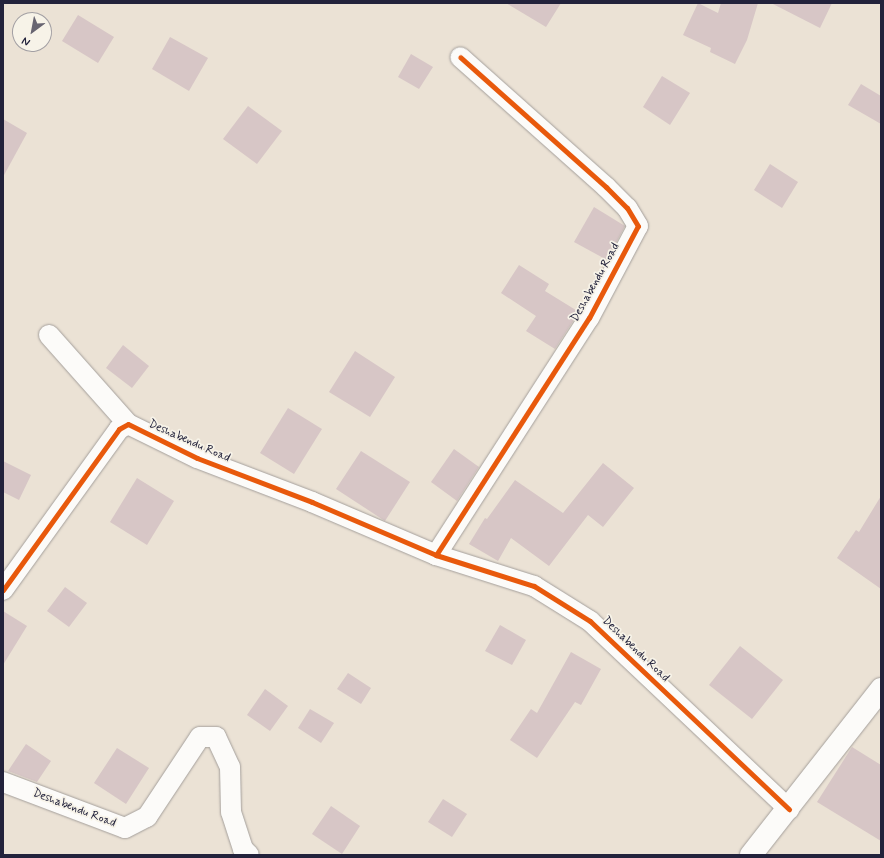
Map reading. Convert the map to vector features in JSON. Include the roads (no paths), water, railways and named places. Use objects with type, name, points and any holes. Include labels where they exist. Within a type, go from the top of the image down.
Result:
[{"type":"main road","points":[[751,855],[881,689]]},
{"type":"street","name":"Deshabendu Road","points":[[436,555],[589,318],[638,226],[627,208],[606,186],[460,57]]},
{"type":"street","points":[[3,590],[119,429],[128,424],[49,335]]},
{"type":"street","name":"Deshabendu Road","points":[[128,424],[197,458],[312,502],[436,555],[534,586],[590,621],[788,809]]},
{"type":"street","name":"Deshabendu Road","points":[[3,782],[125,828],[147,817],[200,737],[216,737],[230,767],[231,812],[243,850],[249,855]]}]
